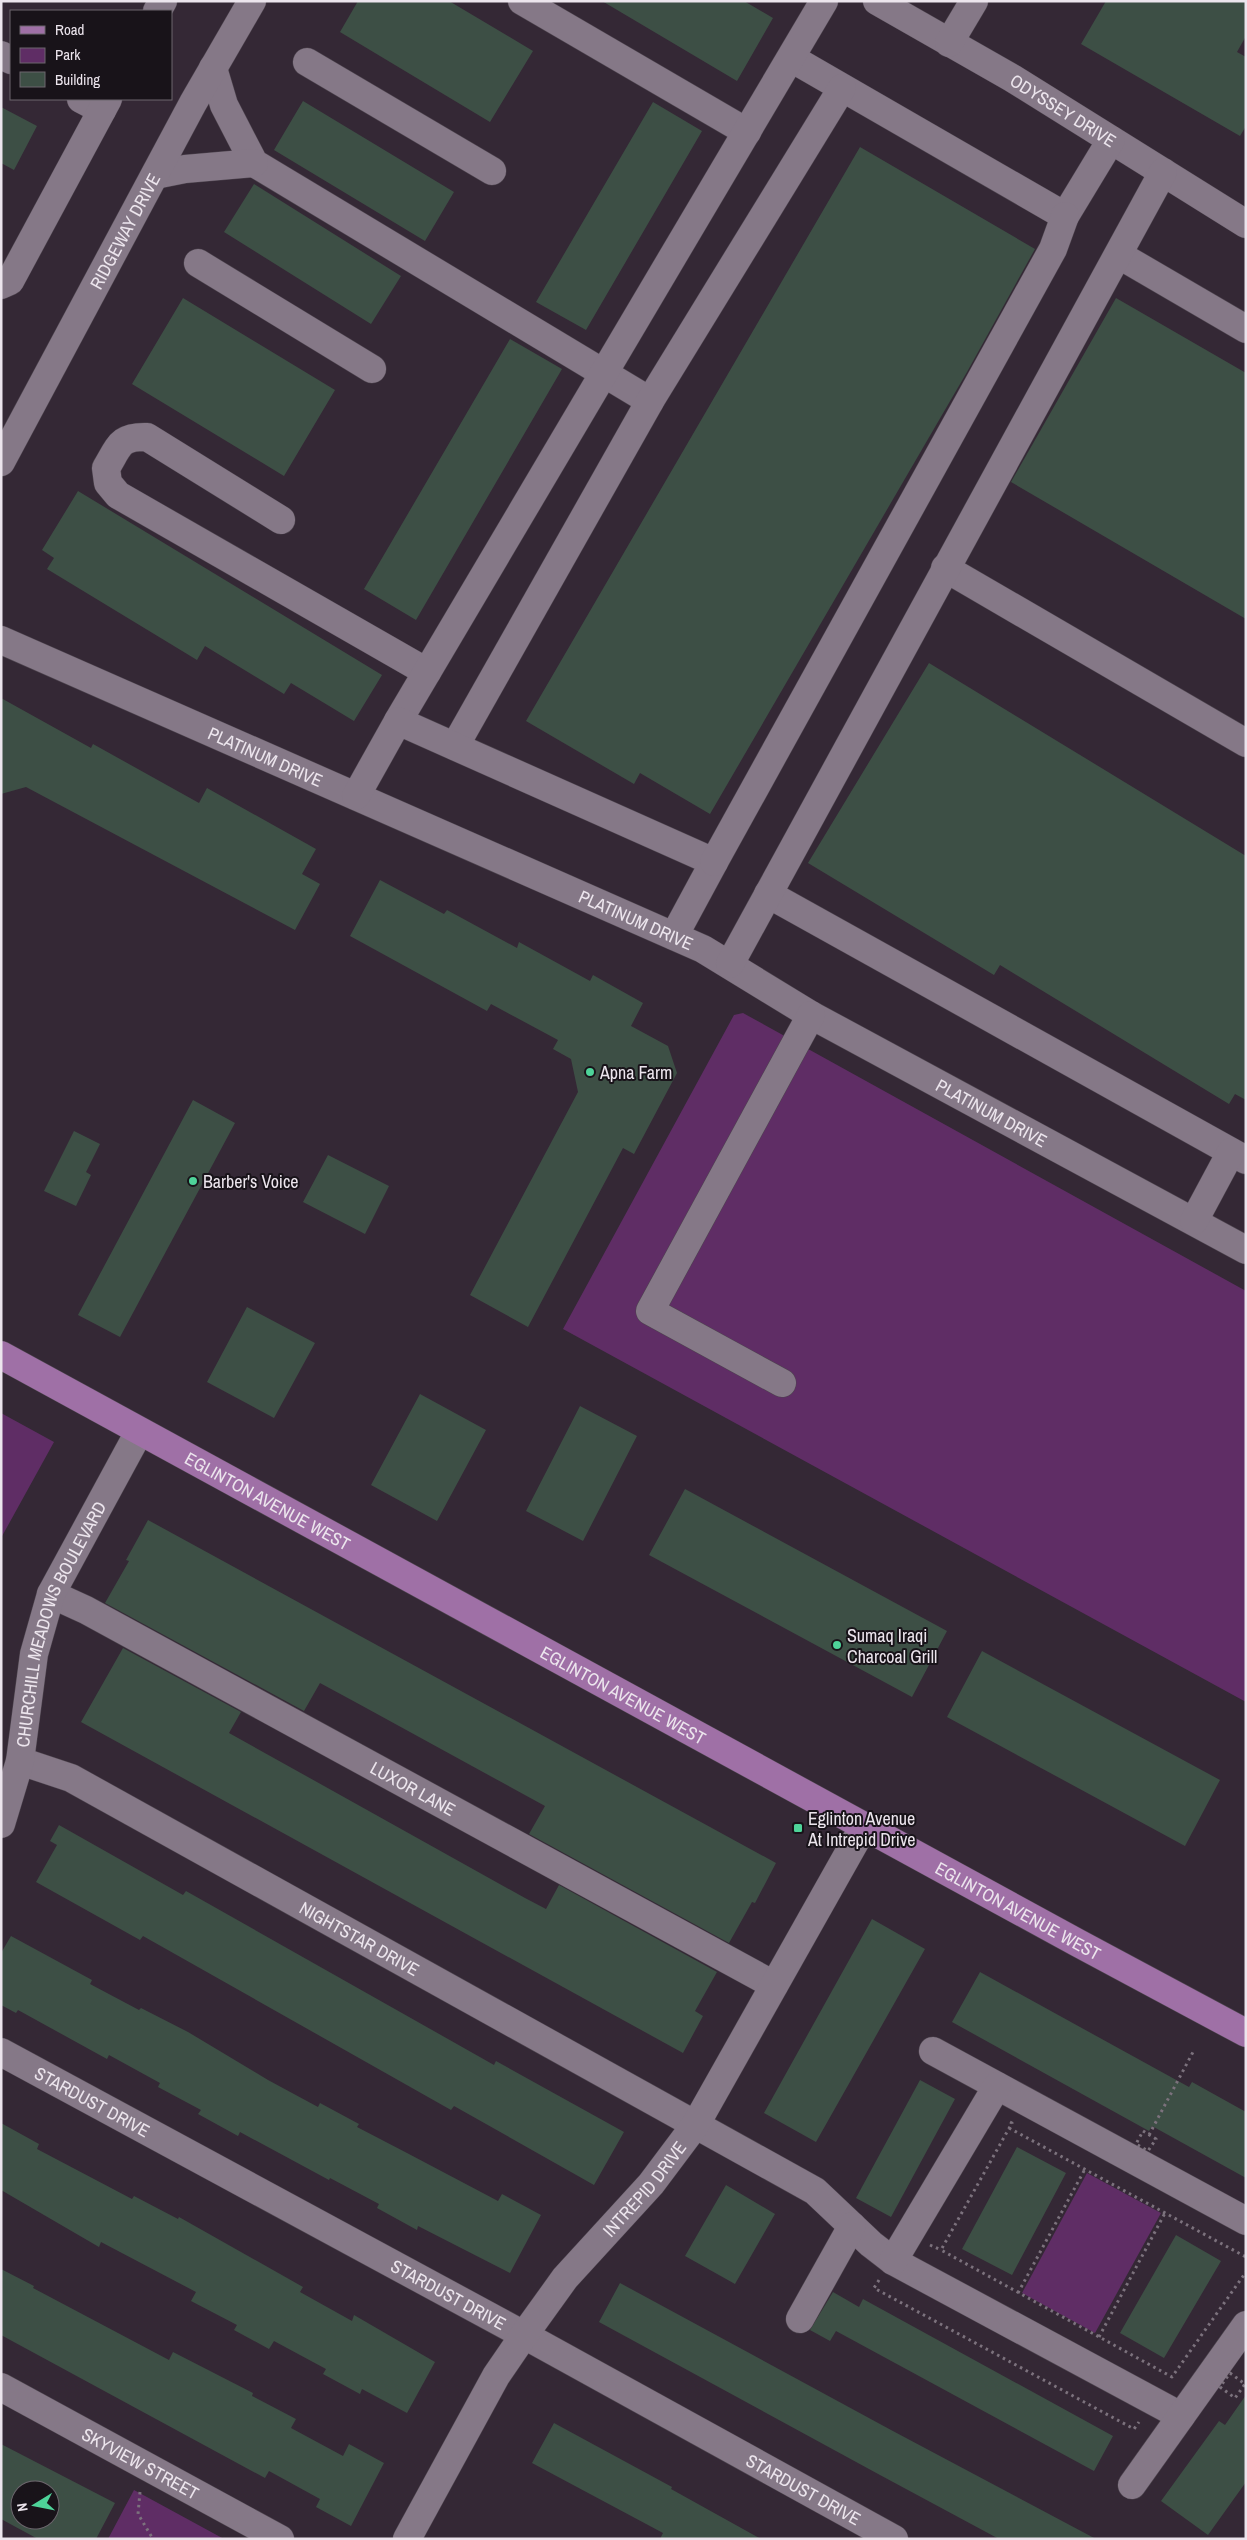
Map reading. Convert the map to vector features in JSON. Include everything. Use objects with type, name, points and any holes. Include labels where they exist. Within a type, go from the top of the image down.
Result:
[{"type":"main road","name":"EGLINTON AVENUE WEST","points":[[1,1355],[139,1432],[1246,2033]]},
{"type":"street","name":"RIDGEWAY DRIVE","points":[[1,462],[213,68],[252,1]]},
{"type":"street","points":[[522,1],[747,132]]},
{"type":"street","points":[[356,796],[398,721],[824,1]]},
{"type":"street","name":"ODYSSEY DRIVE","points":[[877,1],[1012,78],[1246,224]]},
{"type":"street","points":[[949,43],[974,1]]},
{"type":"street","points":[[791,58],[1065,216]]},
{"type":"street","points":[[307,62],[492,171]]},
{"type":"street","points":[[213,68],[224,105],[254,163],[650,401]]},
{"type":"street","points":[[455,746],[650,401],[842,88]]},
{"type":"street","points":[[1,285],[10,280],[97,103]]},
{"type":"street","points":[[674,936],[1053,249],[1065,216],[1111,140]]},
{"type":"street","points":[[155,175],[185,169],[254,163]]},
{"type":"street","points":[[730,964],[1091,300],[1119,255],[1163,172]]},
{"type":"street","points":[[1119,255],[1246,329]]},
{"type":"street","points":[[198,263],[372,369]]},
{"type":"street","points":[[281,520],[147,437],[131,436],[124,440],[106,468],[108,483],[118,495],[427,672]]},
{"type":"street","points":[[945,568],[1246,743]]},
{"type":"street","name":"PLATINUM DRIVE","points":[[1,640],[674,936],[730,964],[811,1015],[1246,1250]]},
{"type":"street","points":[[398,721],[714,862]]},
{"type":"street","points":[[768,894],[1238,1156],[1194,1221]]},
{"type":"street","points":[[782,1383],[650,1312],[811,1015]]},
{"type":"street","name":"CHURCHILL MEADOWS BOULEVARD","points":[[1,1824],[20,1761],[34,1654],[51,1594],[139,1432]]},
{"type":"street","name":"LUXOR LANE","points":[[51,1594],[86,1610],[774,1985]]},
{"type":"street","name":"NIGHTSTAR DRIVE","points":[[20,1761],[71,1778],[815,2191],[871,2244],[888,2267],[1181,2416]]},
{"type":"street","name":"INTREPID DRIVE","points":[[407,2539],[496,2376],[524,2335],[565,2278],[652,2184],[696,2124],[864,1826]]},
{"type":"street","points":[[933,2051],[991,2097],[1246,2221]]},
{"type":"street","name":"STARDUST DRIVE","points":[[1,2052],[524,2335],[894,2539]]},
{"type":"street","points":[[888,2267],[991,2097]]},
{"type":"street","points":[[800,2319],[852,2226]]},
{"type":"street","points":[[1132,2486],[1246,2325]]},
{"type":"street","name":"SKYVIEW STREET","points":[[1,2387],[280,2539]]},
{"type":"path","points":[[1149,2135],[1193,2052]]},
{"type":"path","points":[[991,2097],[1012,2123],[940,2250],[1172,2377]]},
{"type":"path","points":[[1009,2128],[1246,2257]]},
{"type":"path","points":[[1018,2293],[1085,2169]]},
{"type":"path","points":[[1099,2337],[1166,2213]]},
{"type":"path","points":[[888,2267],[874,2288],[1134,2429],[1246,2272]]},
{"type":"path","points":[[1240,2391],[1246,2395]]},
{"type":"path","points":[[140,2492],[138,2514],[152,2539]]},
{"type":"green space","points":[[743,1013],[1246,1291],[1246,1702],[563,1329],[734,1015]]},
{"type":"green space","points":[[1,1413],[54,1442],[1,1538]]},
{"type":"green space","points":[[1087,2173],[1161,2213],[1095,2333],[1022,2293]]},
{"type":"green space","points":[[134,2490],[224,2539],[108,2539]]},
{"type":"building","points":[[358,1],[449,1],[533,51],[490,122],[340,32]]},
{"type":"building","points":[[602,1],[744,1],[773,18],[737,81]]},
{"type":"building","points":[[1106,1],[1246,1],[1246,36],[1237,52],[1246,57],[1246,126],[1240,136],[1081,44]]},
{"type":"building","points":[[303,101],[454,192],[425,241],[274,150]]},
{"type":"building","points":[[653,102],[702,131],[586,330],[536,302]]},
{"type":"building","points":[[1,107],[37,126],[14,170],[1,163]]},
{"type":"building","points":[[860,147],[1035,249],[967,372],[710,814],[640,773],[634,784],[526,721]]},
{"type":"building","points":[[254,184],[401,276],[371,324],[224,232]]},
{"type":"building","points":[[183,298],[335,390],[284,476],[132,384]]},
{"type":"building","points":[[1116,298],[1246,373],[1246,619],[1011,482]]},
{"type":"building","points":[[510,339],[562,369],[416,620],[364,589]]},
{"type":"building","points":[[78,491],[382,675],[354,721],[291,683],[284,694],[205,646],[197,660],[47,569],[54,558],[42,550]]},
{"type":"building","points":[[929,663],[1246,856],[1246,1100],[1235,1094],[1229,1104],[1000,965],[994,975],[808,863]]},
{"type":"building","points":[[1,698],[91,748],[93,744],[199,803],[207,788],[316,849],[302,874],[320,884],[295,930],[26,787],[1,794]]},
{"type":"building","points":[[380,880],[444,914],[447,910],[517,948],[519,942],[590,981],[593,975],[643,1003],[631,1026],[668,1046],[677,1073],[634,1154],[623,1148],[528,1327],[470,1295],[578,1092],[571,1059],[553,1049],[558,1040],[491,1004],[487,1011],[350,936]]},
{"type":"building","points":[[193,1100],[235,1123],[120,1337],[78,1315]]},
{"type":"building","points":[[74,1131],[100,1144],[86,1172],[91,1175],[76,1206],[44,1191]]},
{"type":"building","points":[[328,1155],[389,1186],[365,1234],[303,1202]]},
{"type":"building","points":[[247,1307],[315,1343],[274,1418],[207,1382]]},
{"type":"building","points":[[420,1394],[486,1430],[437,1521],[371,1485]]},
{"type":"building","points":[[580,1406],[637,1436],[583,1541],[526,1511]]},
{"type":"building","points":[[685,1489],[947,1631],[912,1697],[649,1555]]},
{"type":"building","points":[[148,1520],[776,1863],[755,1903],[752,1902],[729,1943],[529,1834],[545,1806],[357,1703],[320,1683],[304,1711],[105,1603],[129,1561],[126,1560]]},
{"type":"building","points":[[123,1648],[241,1712],[229,1733],[525,1898],[546,1909],[559,1885],[717,1972],[695,2011],[703,2016],[683,2053],[81,1722]]},
{"type":"building","points":[[982,1651],[1220,1780],[1185,1846],[947,1717]]},
{"type":"building","points":[[59,1825],[183,1895],[186,1891],[494,2065],[496,2061],[624,2132],[594,2185],[454,2106],[451,2110],[143,1936],[140,1940],[36,1882],[57,1845],[50,1841]]},
{"type":"building","points":[[872,1919],[925,1949],[816,2142],[764,2113]]},
{"type":"building","points":[[11,1936],[92,1980],[90,1984],[139,2010],[141,2008],[188,2032],[268,2080],[318,2107],[320,2103],[359,2124],[357,2127],[498,2201],[502,2194],[541,2215],[510,2273],[418,2226],[417,2230],[377,2208],[379,2204],[330,2178],[329,2180],[240,2132],[238,2136],[198,2114],[201,2110],[158,2087],[160,2083],[109,2055],[107,2059],[18,2010],[16,2013],[1,2005],[1,1953]]},
{"type":"building","points":[[980,1972],[1189,2087],[1192,2082],[1246,2112],[1246,2178],[1152,2126],[1149,2131],[952,2022]]},
{"type":"building","points":[[920,2080],[955,2099],[891,2217],[856,2198]]},
{"type":"building","points":[[1,2123],[39,2144],[37,2149],[132,2199],[134,2196],[178,2219],[179,2217],[303,2287],[300,2292],[352,2321],[354,2315],[435,2362],[407,2413],[362,2389],[360,2394],[323,2374],[326,2369],[274,2341],[269,2349],[234,2330],[237,2325],[191,2301],[196,2292],[101,2242],[99,2247],[1,2190]]},
{"type":"building","points":[[1017,2147],[1066,2173],[1012,2275],[962,2249]]},
{"type":"building","points":[[726,2185],[775,2214],[735,2284],[685,2256]]},
{"type":"building","points":[[1176,2235],[1221,2261],[1164,2358],[1120,2333]]},
{"type":"building","points":[[1,2269],[169,2360],[173,2352],[253,2393],[252,2396],[296,2419],[291,2428],[343,2456],[349,2444],[384,2463],[351,2526],[316,2507],[320,2499],[269,2471],[265,2478],[1,2335]]},
{"type":"building","points":[[620,2283],[1096,2539],[999,2539],[880,2475],[599,2322]]},
{"type":"building","points":[[833,2292],[859,2307],[863,2299],[1113,2436],[1094,2471],[836,2331],[830,2341],[810,2330]]},
{"type":"building","points":[[1246,2395],[1246,2482],[1208,2535],[1161,2501],[1219,2421],[1225,2425]]},
{"type":"building","points":[[554,2423],[672,2487],[671,2489],[761,2539],[660,2539],[663,2533],[532,2463]]},
{"type":"building","points":[[1,2444],[115,2503],[96,2539],[38,2539],[21,2530],[60,2530],[60,2480],[10,2480],[10,2524],[1,2519]]},
{"type":"place","name":"Apna Farm","points":[[590,1072]]},
{"type":"place","name":"Barber's Voice","points":[[193,1181]]},
{"type":"place","name":"Sumaq Iraqi Charcoal Grill","points":[[837,1645]]},
{"type":"place","name":"Eglinton Avenue At Intrepid Drive","points":[[798,1828]]}]
